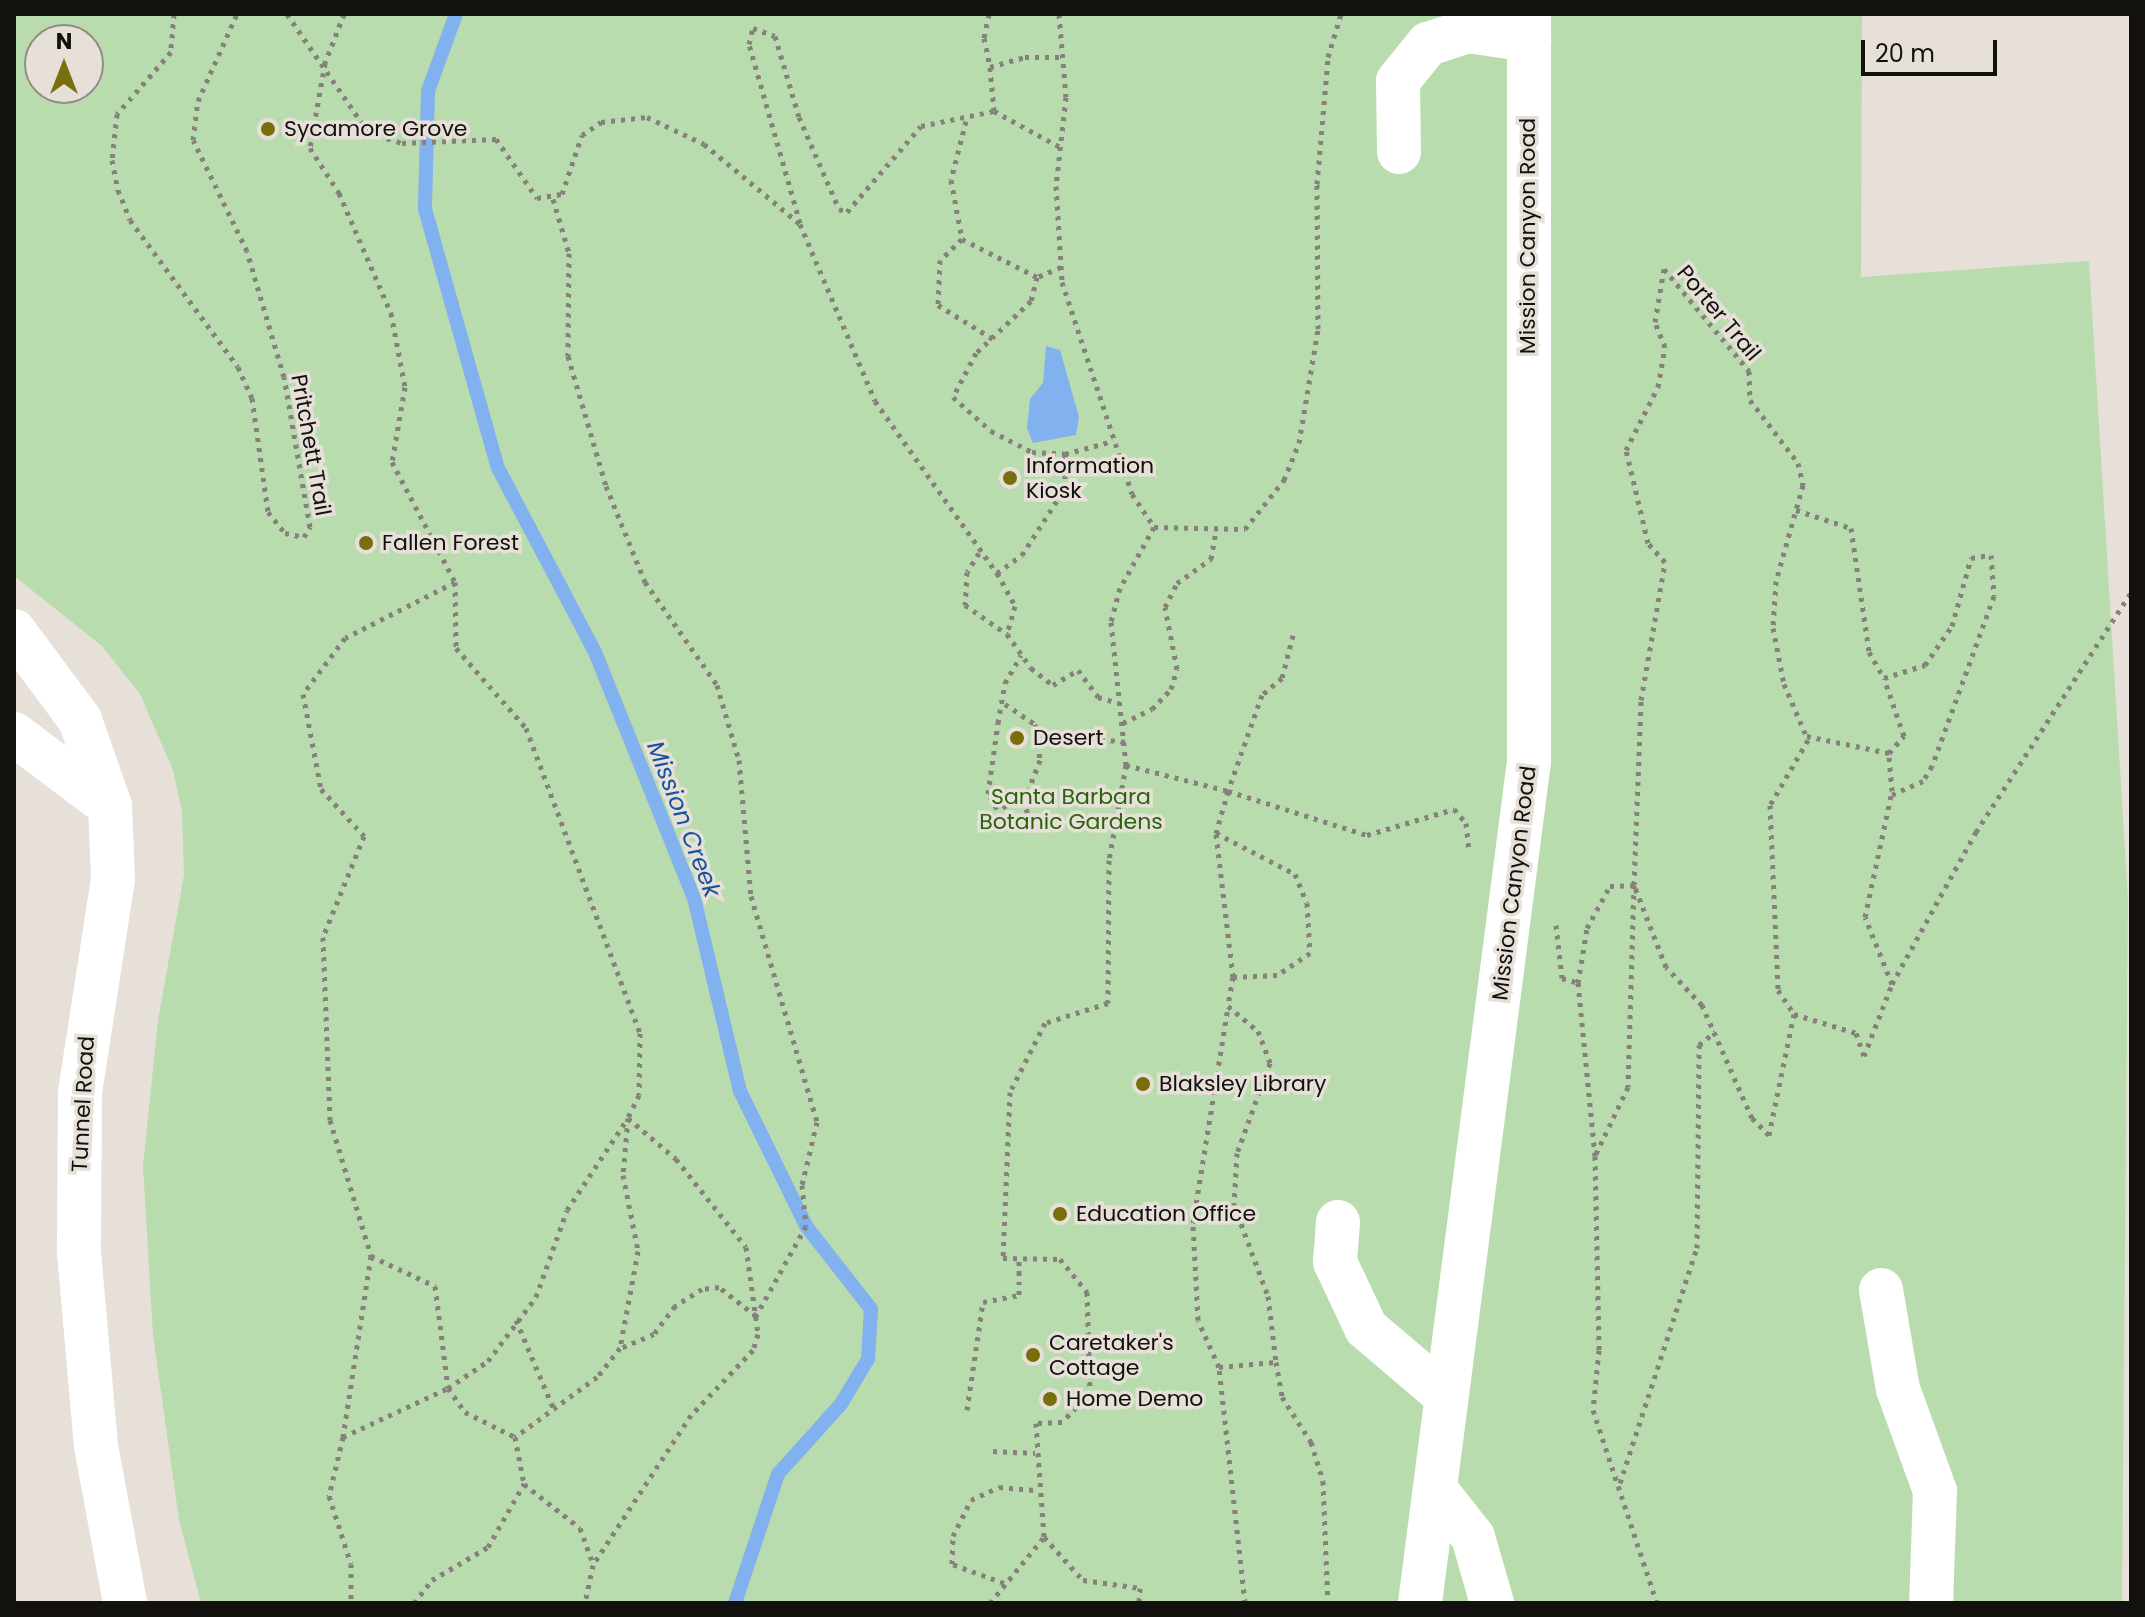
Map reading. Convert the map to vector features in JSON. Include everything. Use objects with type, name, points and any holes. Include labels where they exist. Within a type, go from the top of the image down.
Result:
[{"type":"street","points":[[1399,152],[1398,81],[1428,44],[1468,31],[1529,27]]},
{"type":"street","name":"Mission Canyon Road","points":[[1420,1603],[1529,761],[1529,27]]},
{"type":"street","name":"Tunnel Road","points":[[14,631],[80,720],[110,806],[113,879],[80,1093],[79,1252],[96,1446],[125,1603]]},
{"type":"street","points":[[14,734],[110,806]]},
{"type":"street","points":[[1338,1222],[1335,1262],[1366,1328],[1446,1396]]},
{"type":"street","points":[[1881,1290],[1898,1389],[1935,1491],[1931,1603]]},
{"type":"street","points":[[1435,1489],[1473,1537],[1492,1603]]},
{"type":"path","name":"Pritchett Trail","points":[[174,14],[171,52],[117,114],[112,160],[118,190],[130,220],[238,367],[252,398],[268,512],[285,533],[304,537],[310,527],[284,377],[247,251],[193,140],[198,101],[237,14]]},
{"type":"path","points":[[287,14],[325,63],[356,120],[382,140],[402,143],[469,138],[504,144],[527,193],[553,199]]},
{"type":"path","points":[[343,1437],[448,1388],[488,1361],[536,1297],[567,1210],[628,1118],[639,1095],[640,1033],[526,728],[456,648],[455,582],[392,462],[405,387],[391,313],[339,193],[310,148],[325,63],[344,14]]},
{"type":"path","points":[[989,14],[984,38],[994,111]]},
{"type":"path","points":[[1059,14],[1065,57],[1060,147],[1061,267],[1113,441],[1132,494],[1154,527]]},
{"type":"path","points":[[1154,527],[1245,529],[1284,480],[1299,443],[1318,329],[1317,184],[1328,57],[1341,14]]},
{"type":"path","points":[[1007,634],[1015,606],[997,573],[979,553],[862,377],[800,224],[749,44],[753,28],[775,36],[839,209],[857,208],[921,126],[966,121],[994,111],[1060,147]]},
{"type":"path","points":[[990,67],[1065,57]]},
{"type":"path","points":[[553,199],[568,184],[570,163],[592,126],[647,117],[704,144],[800,224]]},
{"type":"path","points":[[962,239],[951,180],[966,121]]},
{"type":"path","points":[[553,199],[569,253],[568,356],[606,486],[645,582],[717,685],[739,760],[751,896],[817,1122],[802,1185],[806,1226],[756,1316]]},
{"type":"path","points":[[962,239],[1037,277],[1061,267]]},
{"type":"path","points":[[962,239],[940,260],[938,305],[995,341]]},
{"type":"path","name":"Porter Trail","points":[[1634,885],[1641,700],[1665,562],[1648,543],[1626,450],[1658,387],[1665,347],[1655,322],[1664,269],[1749,371],[1750,400],[1798,463],[1803,485],[1796,510]]},
{"type":"path","points":[[1037,277],[1031,301],[995,341],[976,353],[954,389],[954,403],[1032,452],[1065,454],[1113,441]]},
{"type":"path","points":[[997,573],[1022,555],[1065,488],[1065,454]]},
{"type":"path","points":[[1807,736],[1784,684],[1773,628],[1776,581],[1796,510],[1851,528],[1869,652],[1884,678],[1904,736],[1889,753],[1891,795],[1865,917],[1892,984]]},
{"type":"path","points":[[1139,1603],[1140,1588],[1083,1580],[1044,1537],[1037,1490],[1036,1423],[1062,1422],[1090,1393],[1093,1312],[1068,1263],[1003,1258],[1010,1092],[1045,1023],[1108,1003],[1109,860],[1126,765],[1114,607],[1154,527]]},
{"type":"path","points":[[1123,723],[1152,709],[1171,689],[1177,669],[1165,607],[1177,583],[1211,559],[1216,530]]},
{"type":"path","points":[[979,553],[967,572],[965,605],[1007,634],[1021,655],[1053,685],[1078,670],[1098,697],[1119,703]]},
{"type":"path","points":[[1884,678],[1925,665],[1952,626],[1971,558],[1991,555],[1994,596],[1932,766],[1923,781],[1891,795]]},
{"type":"path","points":[[351,1603],[351,1564],[329,1496],[343,1437],[371,1256],[330,1120],[323,937],[364,836],[321,789],[303,694],[345,638],[455,582]]},
{"type":"path","points":[[1807,736],[1770,805],[1778,990],[1794,1014],[1856,1033],[1864,1056],[1892,984],[1976,832],[2131,592]]},
{"type":"path","points":[[1245,1603],[1219,1367],[1198,1320],[1193,1223],[1233,977],[1216,833],[1262,695],[1282,678],[1293,635]]},
{"type":"path","points":[[1021,655],[1005,683],[1005,704],[988,794],[997,809],[1025,799]]},
{"type":"path","points":[[1005,704],[1028,715],[1040,733],[1040,760],[1025,799],[1028,818]]},
{"type":"path","points":[[1040,733],[1126,742]]},
{"type":"path","points":[[1807,736],[1889,753]]},
{"type":"path","points":[[1126,765],[1228,791],[1367,835],[1454,809],[1466,823],[1472,869]]},
{"type":"path","points":[[1216,833],[1295,874],[1307,903],[1310,953],[1277,975],[1233,977]]},
{"type":"path","points":[[1634,885],[1666,967],[1702,1005],[1752,1118],[1769,1135],[1794,1014]]},
{"type":"path","points":[[1634,885],[1610,886],[1587,928],[1578,983],[1595,1156],[1599,1350],[1593,1410],[1620,1483],[1657,1603]]},
{"type":"path","points":[[1595,1156],[1628,1087],[1634,885]]},
{"type":"path","points":[[1556,918],[1562,978],[1578,983]]},
{"type":"path","points":[[1228,1006],[1258,1031],[1270,1063],[1237,1153],[1234,1205],[1268,1296],[1282,1397],[1311,1442],[1323,1481],[1328,1603]]},
{"type":"path","points":[[1620,1483],[1697,1248],[1699,1045],[1715,1032]]},
{"type":"path","points":[[585,1603],[593,1565],[691,1415],[753,1350],[756,1316],[746,1247],[676,1159],[628,1118]]},
{"type":"path","points":[[515,1437],[597,1377],[620,1348],[638,1251],[623,1175],[628,1118]]},
{"type":"path","points":[[371,1256],[435,1286],[448,1388],[465,1412],[515,1437]]},
{"type":"path","points":[[967,1410],[983,1302],[1019,1295],[1019,1259]]},
{"type":"path","points":[[620,1348],[654,1334],[675,1306],[702,1289],[719,1287],[756,1316]]},
{"type":"path","points":[[516,1320],[553,1407]]},
{"type":"path","points":[[1219,1367],[1276,1362]]},
{"type":"path","points":[[414,1603],[432,1580],[488,1547],[524,1484],[515,1437]]},
{"type":"path","points":[[993,1451],[1035,1453]]},
{"type":"path","points":[[524,1484],[580,1528],[593,1565]]},
{"type":"path","points":[[1004,1583],[952,1564],[953,1536],[971,1500],[999,1487],[1037,1490]]},
{"type":"path","points":[[990,1603],[1044,1537]]},
{"type":"green space","name":"Santa Barbara Botanic Gardens","points":[[14,14],[1862,14],[1861,277],[2089,261],[2128,899],[2122,1603],[201,1603],[179,1520],[153,1335],[143,1166],[158,1020],[184,875],[182,812],[173,770],[140,694],[102,646],[14,576]]},
{"type":"water","points":[[1046,346],[1060,350],[1079,417],[1076,435],[1033,443],[1027,428],[1030,399],[1043,383]]},
{"type":"waterway","name":"Mission Creek","points":[[456,14],[428,91],[425,209],[498,468],[595,652],[694,898],[740,1091],[806,1226],[871,1309],[868,1359],[841,1404],[778,1474],[735,1603]]},
{"type":"place","name":"Sycamore Grove","points":[[268,129]]},
{"type":"place","name":"Information Kiosk","points":[[1010,478]]},
{"type":"place","name":"Fallen Forest","points":[[366,543]]},
{"type":"place","name":"Desert","points":[[1017,738]]},
{"type":"place","name":"Blaksley Library","points":[[1143,1084]]},
{"type":"place","name":"Education Office","points":[[1060,1214]]},
{"type":"place","name":"Caretaker's Cottage","points":[[1033,1355]]},
{"type":"place","name":"Home Demo","points":[[1050,1399]]}]
